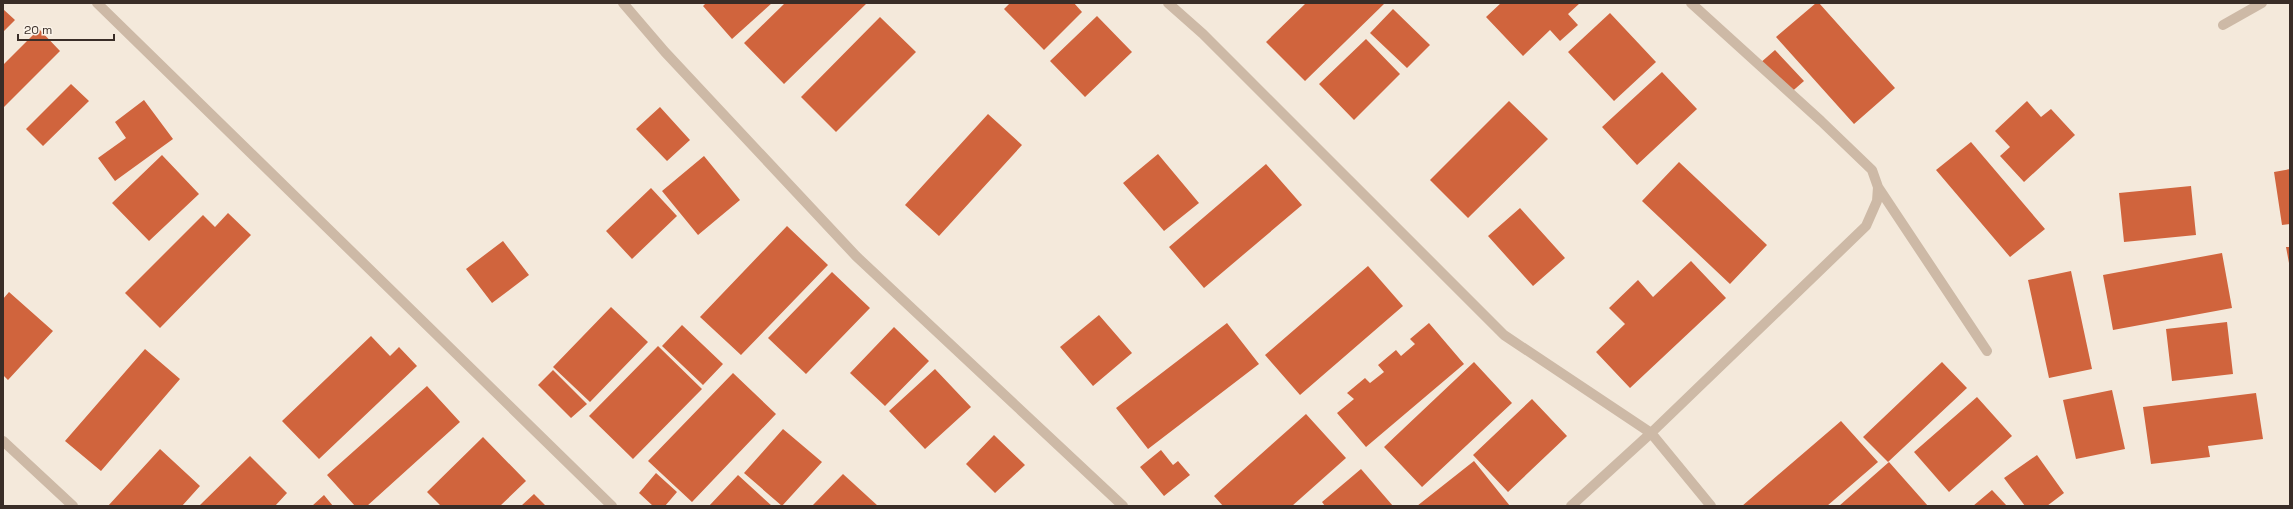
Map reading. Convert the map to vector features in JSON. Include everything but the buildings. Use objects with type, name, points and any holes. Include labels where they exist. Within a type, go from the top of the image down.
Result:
[{"type":"street","points":[[97,3],[612,506]]},
{"type":"street","points":[[623,3],[664,52],[856,256],[1123,506]]},
{"type":"street","points":[[1168,3],[1203,34],[1504,335],[1651,433],[1711,506]]},
{"type":"street","points":[[1690,3],[1821,121],[1872,170],[1878,187],[1987,351]]},
{"type":"street","points":[[2223,25],[2262,3]]},
{"type":"street","points":[[1571,506],[1651,433],[1866,226],[1877,201],[1878,187]]},
{"type":"street","points":[[3,441],[73,506]]}]
